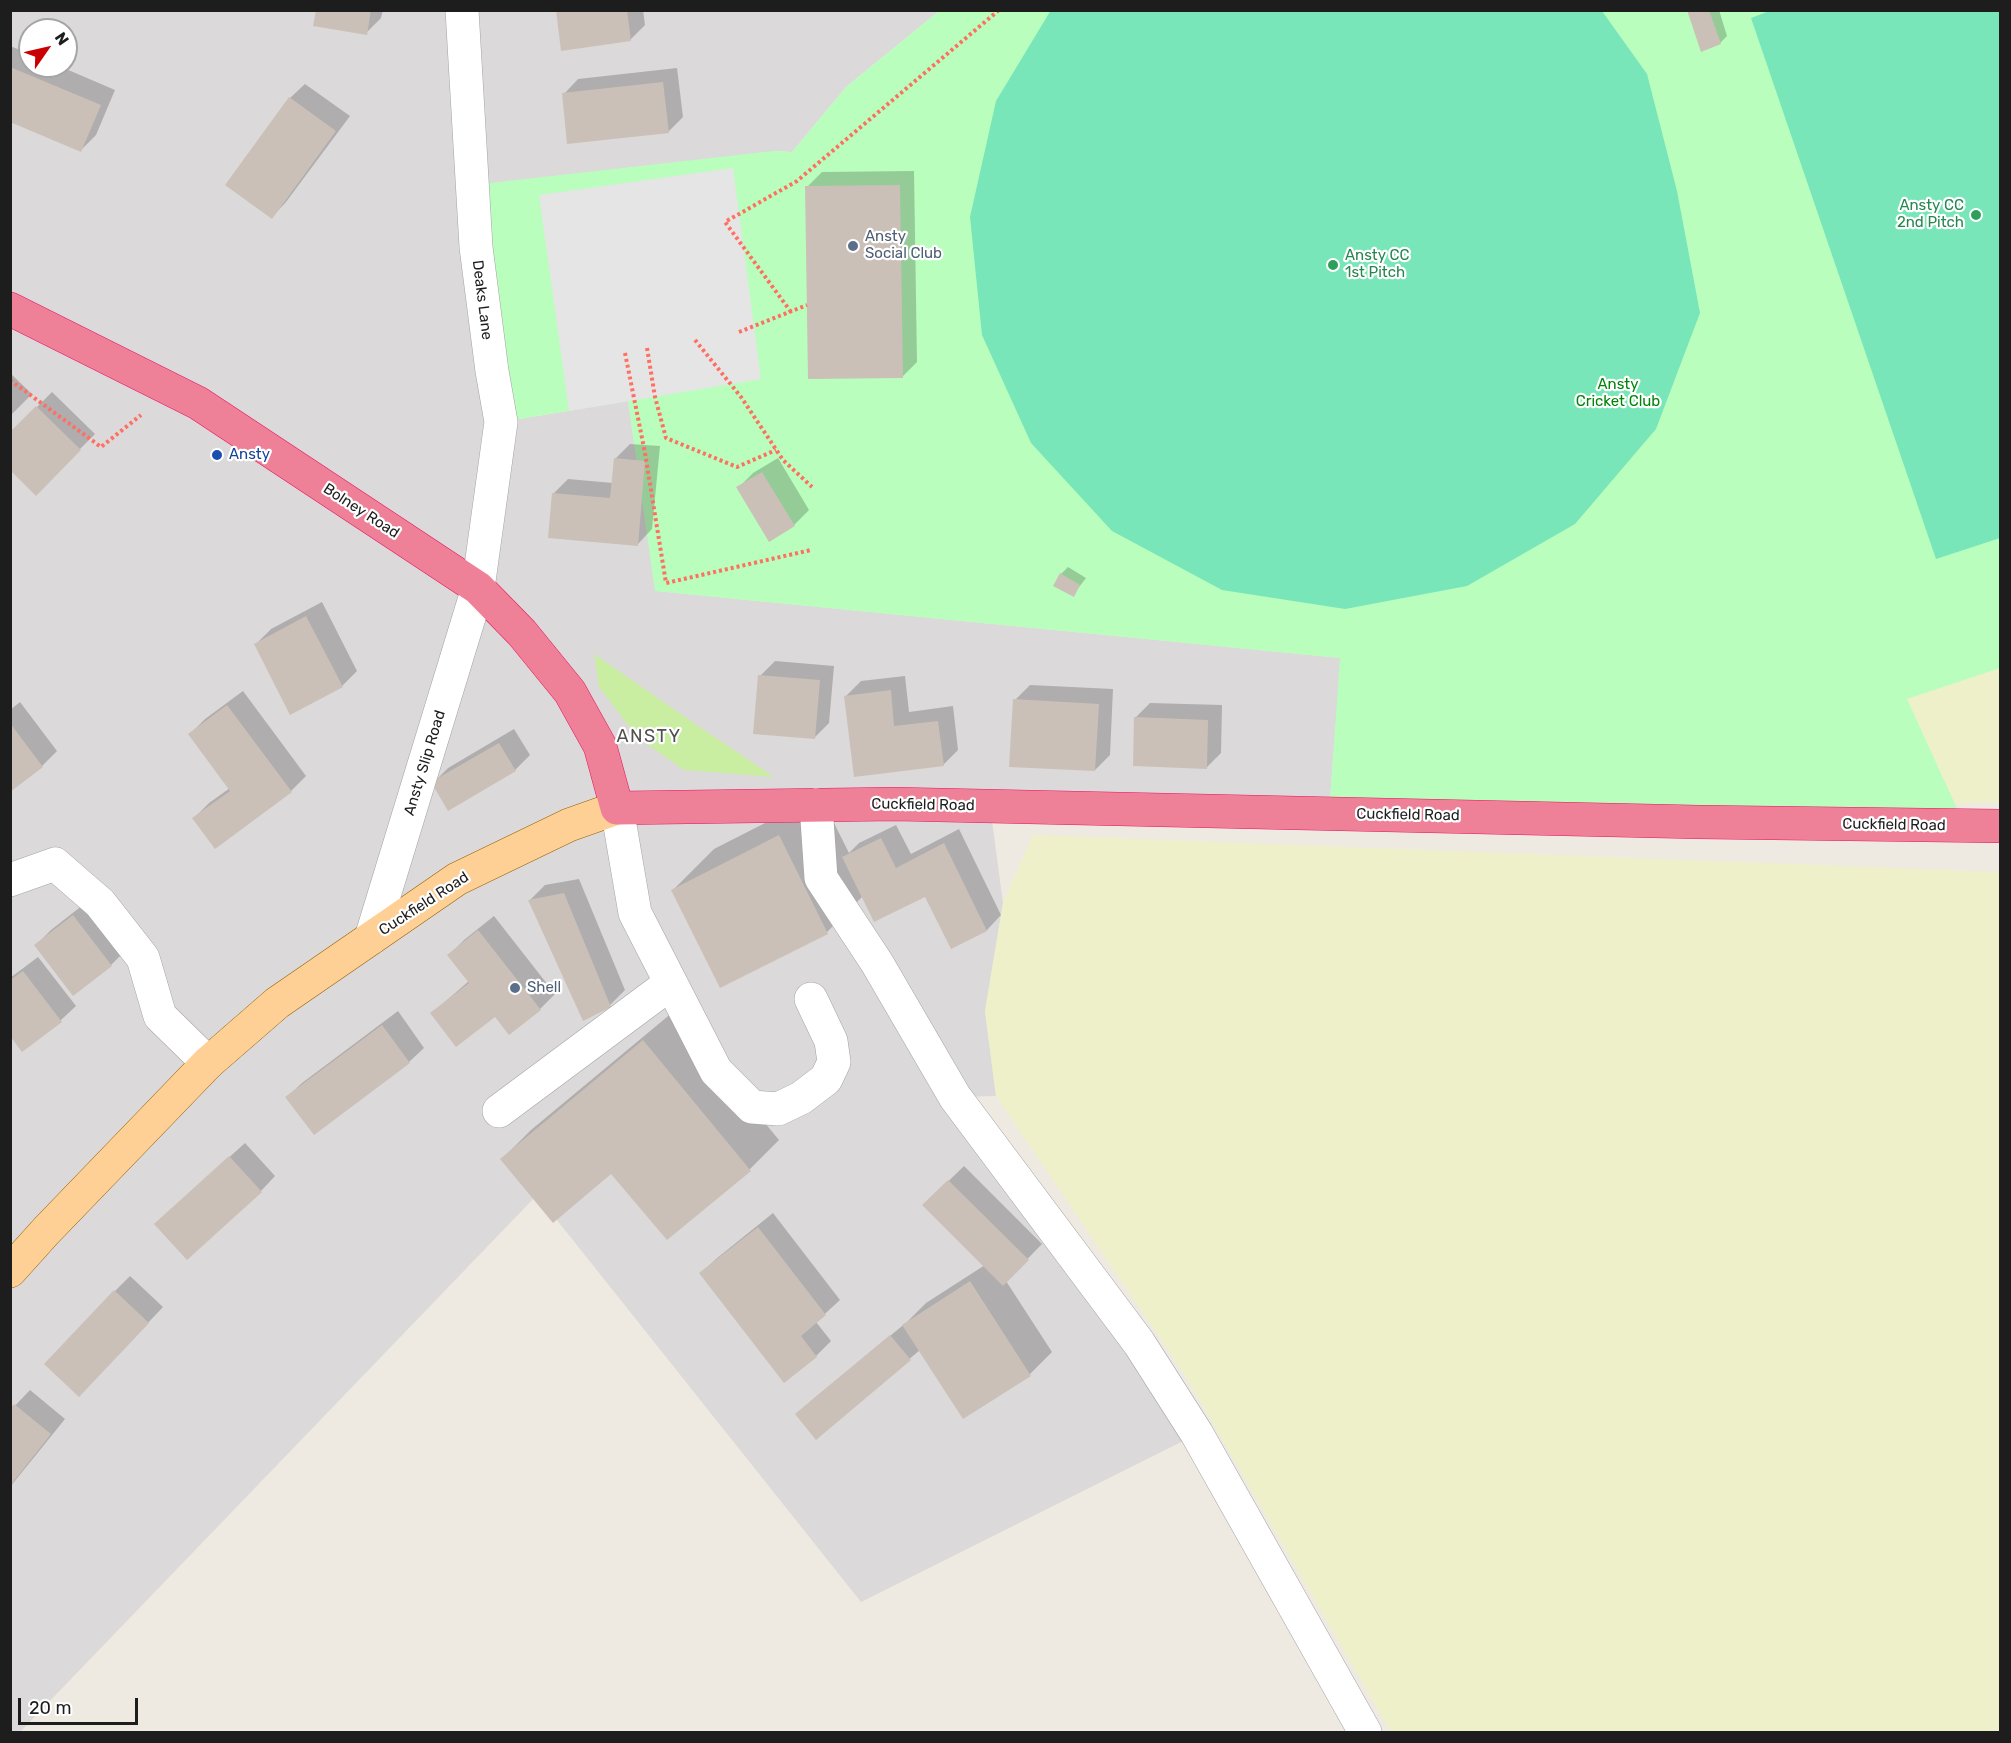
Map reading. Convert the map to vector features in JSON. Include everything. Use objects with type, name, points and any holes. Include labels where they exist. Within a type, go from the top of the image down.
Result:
[{"type":"highway","name":"Bolney Road","points":[[10,309],[198,404],[478,588],[522,633],[570,693],[600,746],[617,808]]},
{"type":"highway","name":"Cuckfield Road","points":[[617,808],[907,804],[1699,822],[2001,826]]},
{"type":"main road","name":"Cuckfield Road","points":[[10,1272],[46,1231],[208,1063],[277,1003],[457,879],[569,825],[617,808]]},
{"type":"street","name":"Deaks Lane","points":[[462,10],[476,248],[501,422],[478,588]]},
{"type":"street","name":"Ansty Slip Road","points":[[371,938],[478,588]]},
{"type":"street","points":[[816,805],[821,878],[877,963],[955,1097],[1139,1343],[1197,1434],[1365,1732]]},
{"type":"street","points":[[617,808],[635,913],[716,1071],[752,1107],[778,1109],[801,1098],[826,1079],[834,1062],[831,1041],[811,999]]},
{"type":"street","points":[[10,880],[55,864],[100,903],[143,958],[160,1016],[208,1063]]},
{"type":"street","points":[[499,1111],[671,983]]},
{"type":"path","points":[[791,312],[725,222],[797,181],[999,10]]},
{"type":"path","points":[[740,332],[807,305]]},
{"type":"path","points":[[695,340],[741,397],[783,460],[812,487]]},
{"type":"path","points":[[647,348],[655,397],[666,438],[737,467],[776,450]]},
{"type":"path","points":[[625,352],[645,453],[666,583],[811,550]]},
{"type":"path","points":[[10,380],[101,447],[173,390]]},
{"type":"shaded area","points":[[11,11],[939,11],[846,87],[792,152],[773,151],[501,422],[628,401],[656,591],[1341,658],[1329,813],[990,806],[1003,903],[985,1011],[996,1096],[956,1097],[1197,1434],[861,1602],[537,1195],[20,1732],[11,1732]]},
{"type":"shaded area","points":[[733,168],[761,379],[569,411],[539,195]]},
{"type":"green space","name":"Ansty CC 1st Pitch","points":[[1051,10],[1602,11],[1647,74],[1677,191],[1700,313],[1656,429],[1575,524],[1467,586],[1345,609],[1222,590],[1112,531],[1031,443],[982,335],[970,217],[996,101]]},
{"type":"green space","points":[[1772,10],[2000,11],[2000,538],[1936,559],[1751,18]]},
{"type":"green space","name":"Ansty Cricket Club","points":[[939,11],[2000,11],[2000,668],[1907,699],[1965,826],[1329,813],[1340,658],[655,591],[628,401],[501,422],[472,185],[773,151],[792,152],[846,87]]},
{"type":"green space","points":[[594,654],[774,777],[684,770],[637,737],[599,687]]},
{"type":"green space","points":[[2000,668],[2000,802],[1955,804],[1907,699]]},
{"type":"green space","points":[[1033,835],[2000,872],[2000,1732],[1391,1732],[1185,1375],[996,1096],[985,1011],[1003,903]]},
{"type":"building","points":[[316,10],[371,10],[367,35],[313,26]]},
{"type":"building","points":[[556,10],[627,10],[631,41],[561,51]]},
{"type":"building","points":[[1687,10],[1709,10],[1721,44],[1701,52]]},
{"type":"building","points":[[10,67],[18,70],[18,78],[36,78],[101,105],[81,152],[10,122]]},
{"type":"building","points":[[663,82],[669,133],[567,144],[562,93]]},
{"type":"building","points":[[289,97],[336,131],[272,219],[225,185]]},
{"type":"building","name":"Ansty Social Club","points":[[900,185],[903,378],[808,379],[805,186]]},
{"type":"building","points":[[36,406],[81,450],[36,496],[10,470],[10,432]]},
{"type":"building","points":[[614,458],[645,461],[638,546],[548,538],[552,493],[610,498]]},
{"type":"building","points":[[762,472],[795,526],[769,542],[736,487]]},
{"type":"building","points":[[1060,573],[1080,585],[1074,597],[1053,586]]},
{"type":"building","points":[[306,616],[343,687],[290,715],[254,644]]},
{"type":"building","points":[[758,675],[820,680],[815,739],[753,734]]},
{"type":"building","points":[[891,690],[894,726],[938,721],[944,766],[854,777],[844,696]]},
{"type":"building","points":[[1013,699],[1099,704],[1095,771],[1009,767]]},
{"type":"building","points":[[227,705],[292,792],[215,849],[192,818],[230,791],[188,734]]},
{"type":"building","points":[[1134,717],[1208,720],[1207,769],[1133,766]]},
{"type":"building","points":[[10,723],[43,767],[10,792]]},
{"type":"building","points":[[499,743],[516,771],[448,811],[431,782]]},
{"type":"building","points":[[779,835],[828,934],[720,988],[671,890]]},
{"type":"building","points":[[881,838],[896,868],[944,843],[987,931],[951,949],[925,897],[874,922],[842,857]]},
{"type":"building","points":[[564,893],[611,1007],[583,1021],[528,900]]},
{"type":"building","points":[[73,915],[112,966],[73,996],[34,945]]},
{"type":"building","points":[[478,930],[541,1010],[509,1035],[495,1017],[456,1047],[430,1013],[469,983],[447,955]]},
{"type":"building","points":[[23,971],[62,1022],[22,1052],[10,1036],[10,980]]},
{"type":"building","points":[[382,1025],[410,1063],[314,1135],[285,1097]]},
{"type":"building","points":[[643,1040],[751,1171],[667,1240],[611,1174],[553,1223],[500,1159]]},
{"type":"building","points":[[229,1156],[262,1192],[187,1260],[154,1224]]},
{"type":"building","points":[[948,1180],[1029,1260],[1003,1286],[922,1205]]},
{"type":"building","points":[[758,1227],[826,1315],[801,1336],[817,1357],[784,1383],[699,1273]]},
{"type":"building","points":[[970,1281],[1031,1376],[963,1419],[902,1325]]},
{"type":"building","points":[[114,1290],[149,1323],[79,1397],[44,1364]]},
{"type":"building","points":[[890,1335],[911,1360],[816,1440],[795,1414]]},
{"type":"building","points":[[14,1404],[51,1434],[10,1486],[10,1409]]},
{"type":"place","name":"Ansty CC 2nd Pitch","points":[[1976,215]]},
{"type":"place","name":"Ansty Social Club","points":[[853,246]]},
{"type":"place","name":"Ansty CC 1st Pitch","points":[[1333,265]]},
{"type":"place","name":"Ansty","points":[[217,455]]},
{"type":"place","name":"Shell","points":[[515,988]]},
{"type":"district","name":"ANSTY","points":[[649,737]]}]
